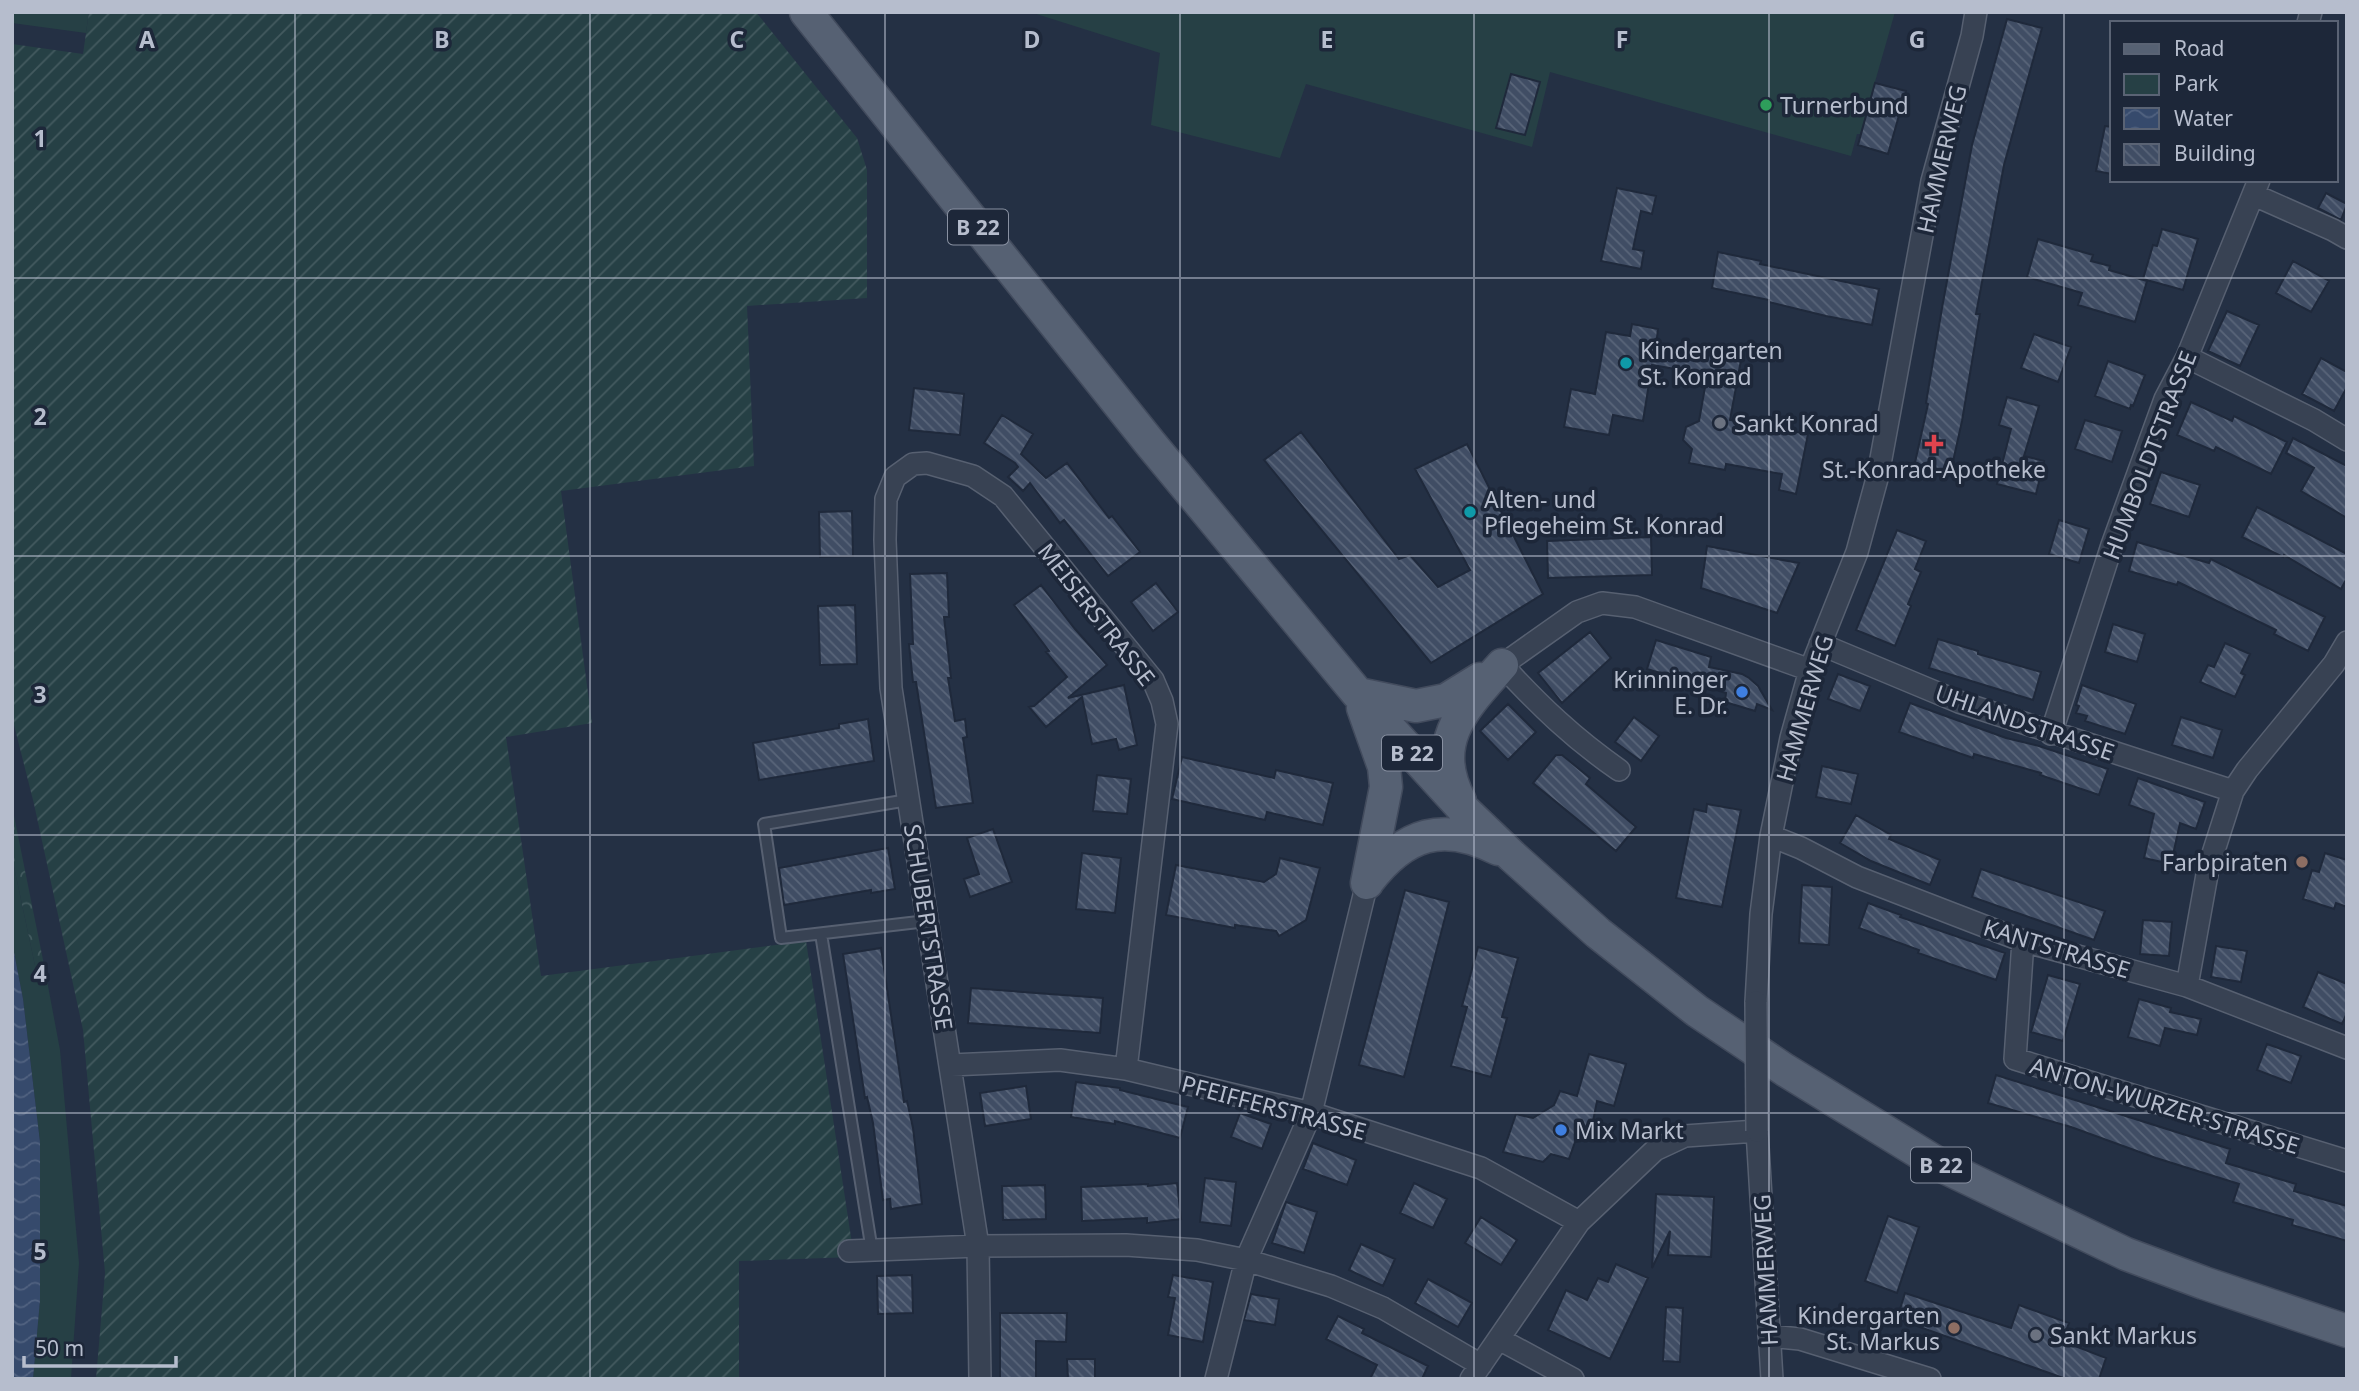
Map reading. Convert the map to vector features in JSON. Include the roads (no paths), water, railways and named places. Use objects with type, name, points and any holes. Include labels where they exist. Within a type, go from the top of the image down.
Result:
[{"type":"main road","name":"B 22","points":[[806,12],[1150,443],[1358,694],[1466,812],[1598,933],[1697,1011],[1785,1070],[1940,1165],[2126,1254],[2347,1331]]},
{"type":"main road","points":[[1358,694],[1416,706],[1446,700],[1502,665]]},
{"type":"main road","points":[[1466,812],[1452,785],[1448,757],[1452,732],[1464,708],[1502,665]]},
{"type":"main road","points":[[1358,694],[1384,767],[1386,787],[1367,883]]},
{"type":"main road","points":[[1367,883],[1394,853],[1421,837],[1443,832],[1482,841],[1512,856]]},
{"type":"street","name":"HAMMERWEG","points":[[1772,1379],[1757,1130],[1756,1002],[1761,914],[1771,836],[1791,738],[1810,670],[1857,552],[1878,475],[1933,181],[1976,12]]},
{"type":"street","points":[[2257,187],[2347,238]]},
{"type":"street","name":"HUMBOLDTSTRASSE","points":[[2051,734],[2116,532],[2165,399],[2187,357],[2257,187]]},
{"type":"street","points":[[2187,357],[2314,420],[2347,440]]},
{"type":"street","name":"MEISERSTRASSE","points":[[895,477],[913,464],[927,463],[973,476],[1003,496],[1153,680],[1162,701],[1167,724],[1126,1069]]},
{"type":"street","name":"SCHUBERTSTRASSE","points":[[895,477],[886,499],[884,540],[891,688],[978,1246],[980,1379]]},
{"type":"street","points":[[1619,770],[1577,740],[1537,703],[1502,665],[1577,612],[1602,603],[1635,607],[1810,670]]},
{"type":"street","points":[[2187,986],[2208,869],[2233,791],[2247,770],[2334,664],[2347,642]]},
{"type":"street","name":"UHLANDSTRASSE","points":[[1820,644],[1959,702],[2233,791]]},
{"type":"street","name":"KANTSTRASSE","points":[[1771,836],[1857,877],[2023,941],[2187,986],[2347,1048]]},
{"type":"street","points":[[1216,1379],[1246,1260],[1311,1113],[1367,883]]},
{"type":"street","name":"ANTON-WURZER-STRASSE","points":[[2023,941],[2015,1059],[2347,1161]]},
{"type":"street","name":"PFEIFFERSTRASSE","points":[[951,1065],[1060,1060],[1126,1069],[1311,1113],[1481,1168],[1579,1222]]},
{"type":"street","points":[[849,1251],[978,1246],[1126,1245],[1197,1250],[1246,1260],[1331,1286],[1383,1308],[1476,1372],[1579,1222],[1655,1150],[1685,1136],[1757,1130]]},
{"type":"street","points":[[1769,1336],[1800,1339],[1930,1379]]},
{"type":"street","points":[[1499,1339],[1573,1379]]},
{"type":"lane","points":[[908,800],[764,824],[781,938],[927,920]]},
{"type":"lane","points":[[821,934],[872,1251]]},
{"type":"water","points":[[12,942],[23,999],[40,1142],[40,1300],[33,1379],[12,1379]]},
{"type":"place","name":"Turnerbund","points":[[1766,105]]},
{"type":"place","name":"Kindergarten St. Konrad","points":[[1626,363]]},
{"type":"place","name":"Sankt Konrad","points":[[1720,423]]},
{"type":"place","name":"St.-Konrad-Apotheke","points":[[1934,444]]},
{"type":"place","name":"Alten- und Pflegeheim St. Konrad","points":[[1470,512]]},
{"type":"place","name":"Krinninger E. Dr.","points":[[1742,692]]},
{"type":"place","name":"Farbpiraten","points":[[2302,862]]},
{"type":"place","name":"Mix Markt","points":[[1561,1130]]},
{"type":"place","name":"Kindergarten St. Markus","points":[[1954,1328]]},
{"type":"place","name":"Sankt Markus","points":[[2036,1335]]}]
